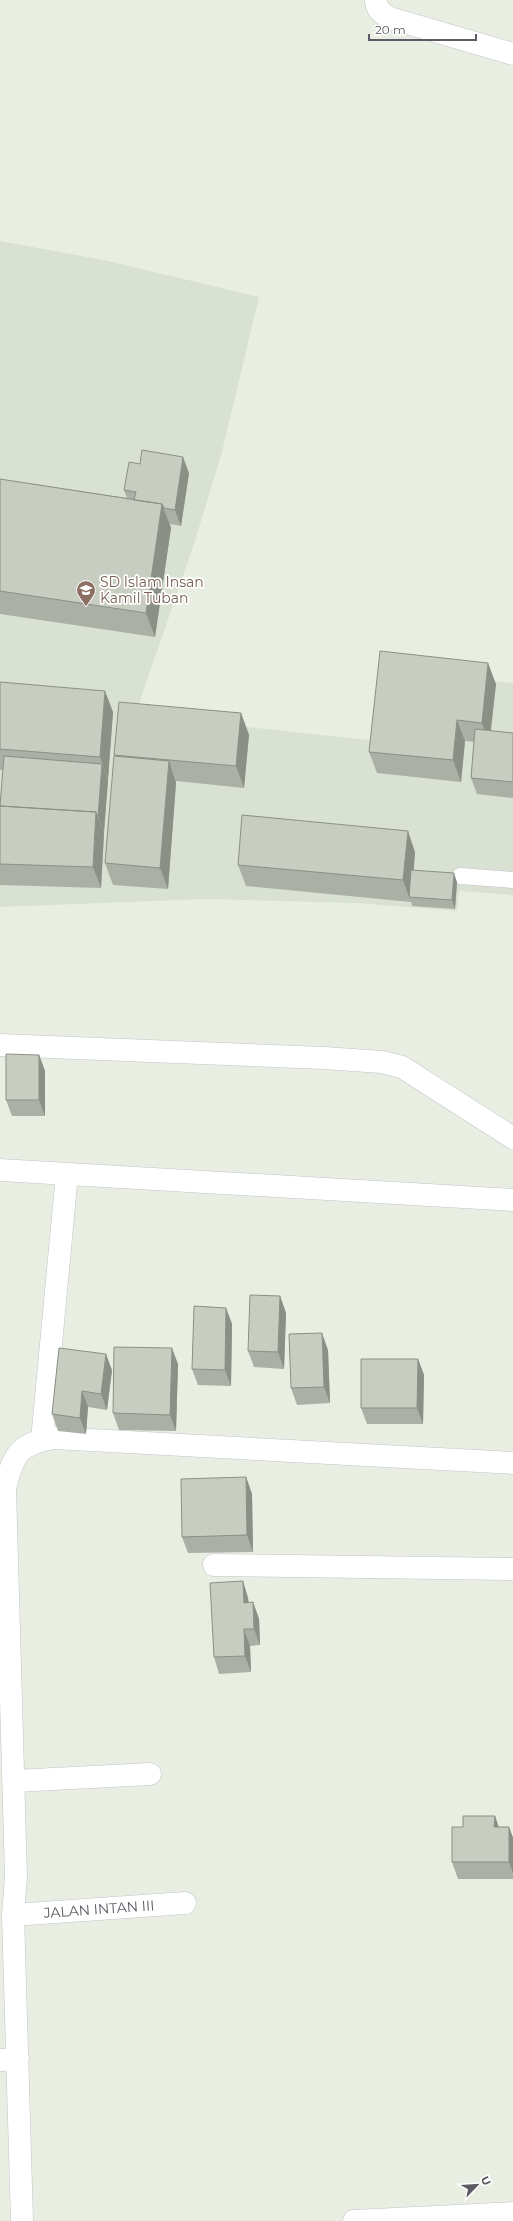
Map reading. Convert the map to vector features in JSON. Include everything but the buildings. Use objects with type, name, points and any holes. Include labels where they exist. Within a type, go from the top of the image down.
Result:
[{"type":"street","points":[[378,5],[386,16],[397,21],[513,54]]},
{"type":"street","points":[[0,1045],[324,1058],[382,1062],[402,1067],[513,1138]]},
{"type":"street","points":[[0,1170],[513,1200]]},
{"type":"street","points":[[42,1440],[67,1174]]},
{"type":"street","points":[[22,2221],[9,2060],[13,1915],[16,1877],[5,1489],[11,1464],[22,1449],[42,1440],[54,1438],[513,1463]]},
{"type":"street","points":[[214,1565],[513,1569]]},
{"type":"street","points":[[14,1781],[150,1774]]},
{"type":"street","name":"JALAN INTAN III","points":[[13,1915],[185,1903]]},
{"type":"street","points":[[354,2221],[513,2214]]},
{"type":"lane","points":[[460,876],[513,880]]},
{"type":"shaded area","name":"SD Islam Insan Kamil Tuban","points":[[0,241],[108,261],[259,297],[222,452],[194,544],[135,715],[377,741],[385,669],[513,683],[513,895],[459,891],[457,911],[356,903],[205,899],[0,907]]},
{"type":"place","name":"SD Islam Insan Kamil Tuban","points":[[86,607]]}]
